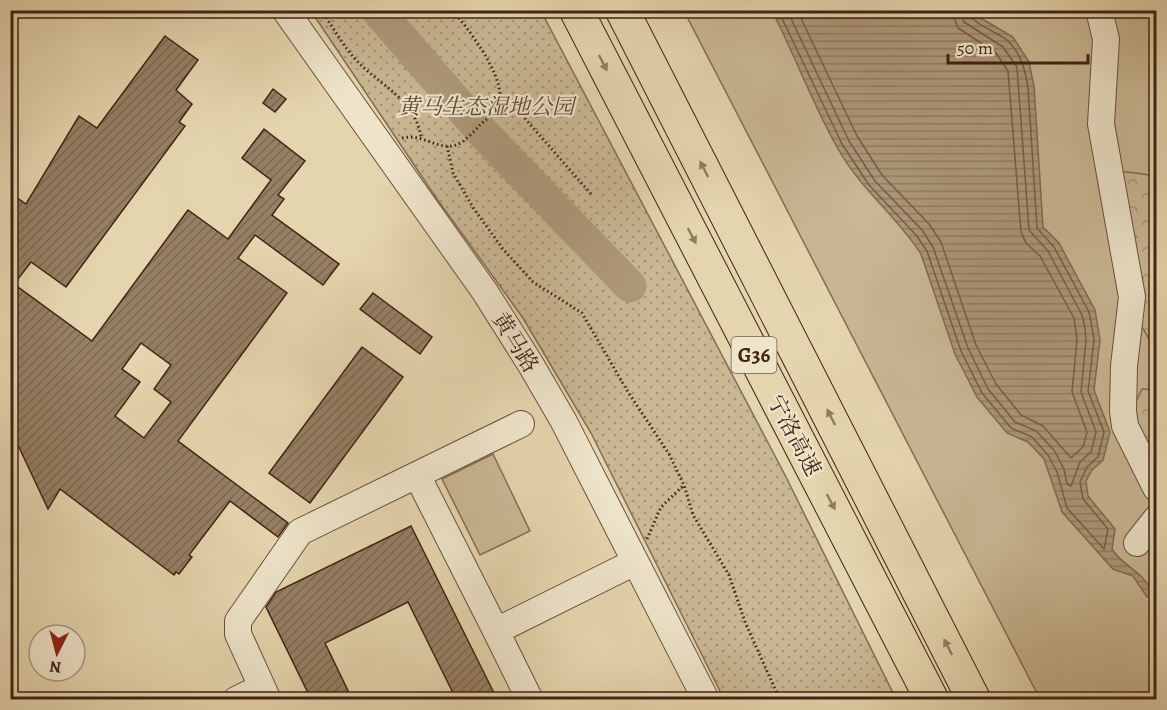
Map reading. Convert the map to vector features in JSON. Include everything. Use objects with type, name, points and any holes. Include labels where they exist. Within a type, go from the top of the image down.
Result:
[{"type":"highway","name":"宁洛高速","points":[[576,10],[932,699]]},
{"type":"highway","name":"宁洛高速","points":[[622,10],[974,699]]},
{"type":"street","name":"黄马路","points":[[285,10],[485,292],[531,365],[563,420],[706,699]]},
{"type":"street","points":[[1099,10],[1106,39],[1101,124],[1131,285],[1131,320],[1141,336],[1143,349],[1139,381],[1133,397],[1123,411],[1125,426],[1156,488]]},
{"type":"street","points":[[236,699],[265,693],[237,628],[240,615],[300,532],[521,424]]},
{"type":"street","points":[[417,475],[530,699]]},
{"type":"street","points":[[1137,543],[1156,519]]},
{"type":"street","points":[[496,631],[633,557]]},
{"type":"path","points":[[321,10],[354,58],[411,109],[419,122],[421,137]]},
{"type":"path","points":[[382,149],[397,140],[411,136],[447,146],[456,145],[495,111],[500,100],[498,81],[452,10]]},
{"type":"path","points":[[500,100],[513,106],[591,194]]},
{"type":"path","points":[[447,146],[453,172],[474,209],[503,249],[533,282],[582,313],[669,454],[684,485],[693,516],[729,574],[745,622],[780,699]]},
{"type":"path","points":[[633,557],[651,535],[661,507],[684,485]]},
{"type":"green space","name":"黄马生态湿地公园","points":[[311,11],[541,11],[785,475],[896,699],[724,699],[591,433],[523,318],[437,199]]},
{"type":"green space","points":[[684,11],[1156,11],[1156,699],[1040,699]]},
{"type":"green space","points":[[1122,172],[1156,175],[1156,347],[1153,346],[1139,322]]},
{"type":"green space","points":[[1142,389],[1156,390],[1156,473],[1131,412]]},
{"type":"green space","points":[[493,454],[530,531],[480,555],[442,479]]},
{"type":"water","points":[[772,11],[969,11],[1013,37],[1029,62],[1034,86],[1043,227],[1059,243],[1095,310],[1100,340],[1094,390],[1110,432],[1103,460],[1092,470],[1086,481],[1088,496],[1115,529],[1112,549],[1116,555],[1138,573],[1153,593],[1147,597],[1133,576],[1113,569],[1062,512],[1044,459],[1028,442],[1007,433],[977,397],[955,354],[921,254],[846,162]]},
{"type":"building","points":[[165,36],[198,60],[176,90],[192,104],[179,122],[185,126],[66,287],[31,262],[14,284],[92,341],[188,210],[228,239],[271,180],[242,158],[264,129],[305,161],[278,195],[284,199],[272,215],[339,264],[323,285],[255,235],[238,258],[287,293],[178,441],[288,523],[278,537],[230,501],[189,555],[192,557],[179,574],[176,572],[174,575],[60,489],[48,509],[10,428],[10,193],[26,204],[79,116],[97,128]],"holes":[[[141,343],[171,365],[154,389],[171,402],[144,438],[115,416],[140,382],[122,369]]]},
{"type":"building","points":[[273,89],[286,99],[275,112],[263,103]]},
{"type":"building","points":[[373,293],[432,337],[420,354],[360,309]]},
{"type":"building","points":[[362,347],[403,377],[310,503],[269,473]]},
{"type":"building","points":[[411,526],[497,699],[456,699],[408,602],[325,643],[352,699],[311,699],[266,607],[276,592]]},
{"type":"waterway","points":[[377,10],[484,134],[630,286]]}]
